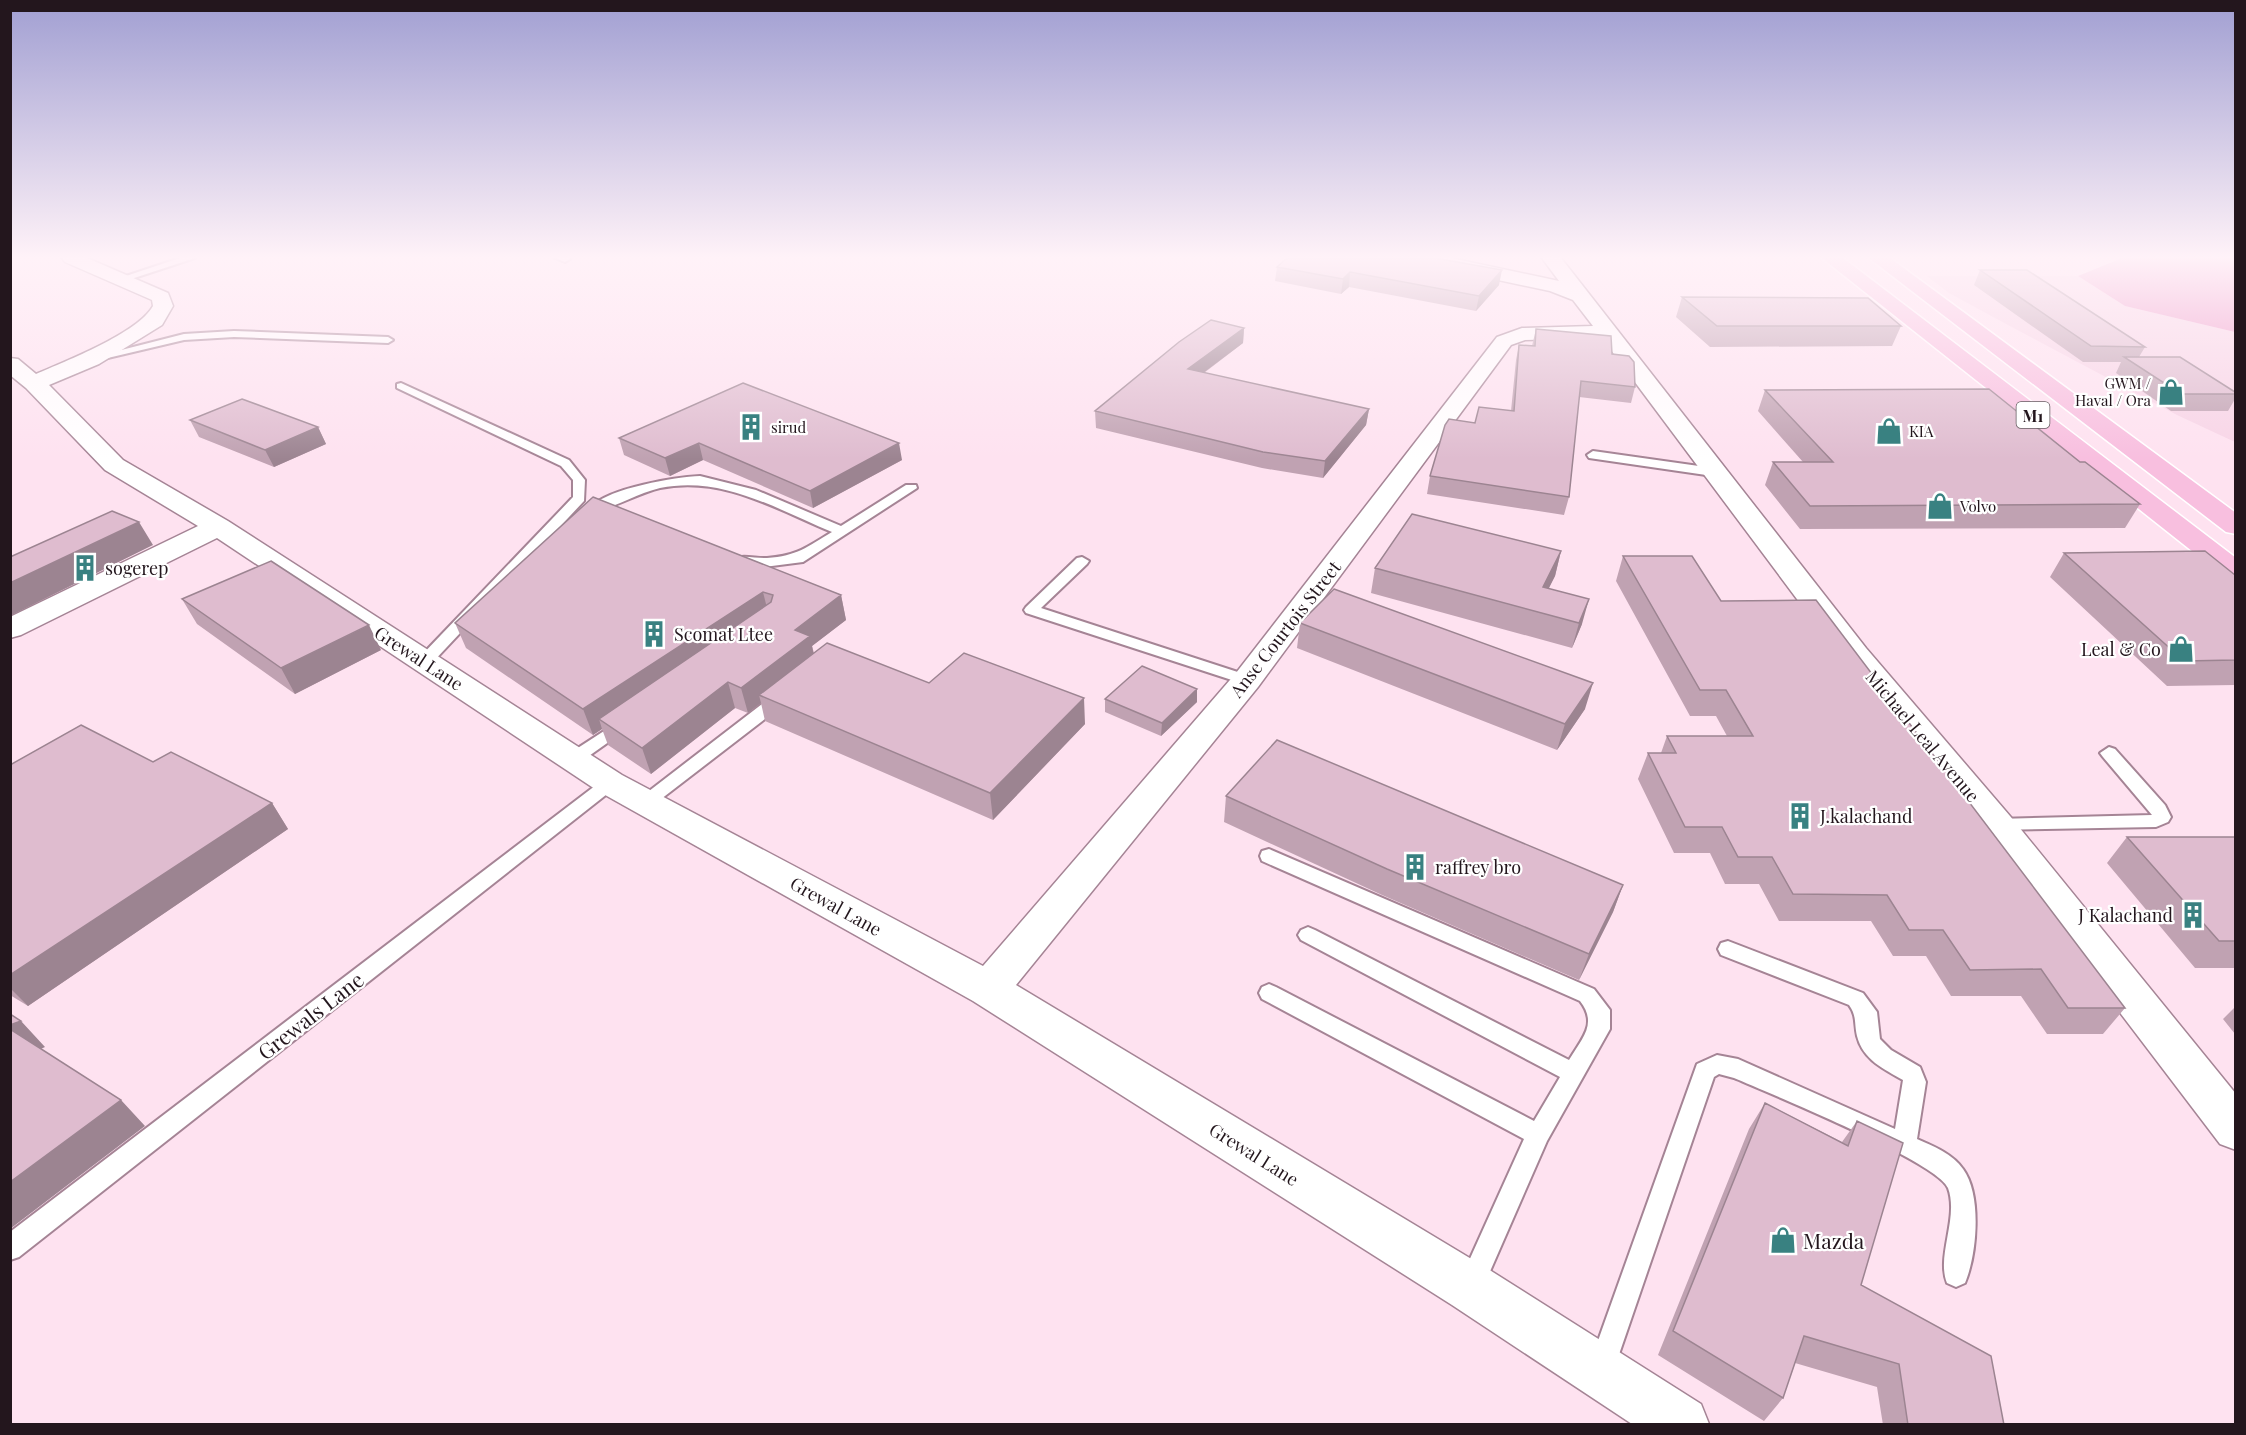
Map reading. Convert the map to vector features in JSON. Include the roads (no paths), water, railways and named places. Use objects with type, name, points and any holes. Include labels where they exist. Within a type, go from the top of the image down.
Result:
[{"type":"highway","name":"M1","points":[[1917,325],[2235,572]]},
{"type":"highway","name":"M1","points":[[1968,325],[2235,526]]},
{"type":"highway","points":[[1990,325],[2235,502]]},
{"type":"street","points":[[17,370],[91,359],[148,325]]},
{"type":"street","name":"Michael Leal Avenue","points":[[1602,325],[1855,655],[1997,825],[2235,1128]]},
{"type":"street","name":"Anse Courtois Street","points":[[988,989],[1247,680],[1504,341],[1522,334],[1608,332]]},
{"type":"street","name":"Grewal Lane","points":[[17,370],[114,465],[218,527],[610,783],[988,989],[1470,1287],[1681,1425]]},
{"type":"street","points":[[10,629],[218,527]]},
{"type":"lane","points":[[91,359],[184,338],[234,334],[388,340]]},
{"type":"lane","points":[[401,386],[565,464],[579,480],[579,498],[425,662]]},
{"type":"lane","points":[[1593,455],[1713,472]]},
{"type":"lane","points":[[599,506],[630,491],[665,482],[702,480],[725,484],[843,532]]},
{"type":"lane","points":[[721,557],[731,561],[764,563],[798,559],[911,488]]},
{"type":"lane","points":[[579,498],[619,514]]},
{"type":"lane","points":[[1082,561],[1031,610],[1247,680]]},
{"type":"lane","points":[[646,802],[797,686]]},
{"type":"lane","points":[[573,759],[639,713]]},
{"type":"lane","points":[[1997,825],[2156,821],[2162,817],[2159,809],[2109,753]]},
{"type":"lane","name":"Grewals Lane","points":[[10,1248],[610,783]]},
{"type":"lane","points":[[1269,856],[1587,995],[1599,1010],[1599,1029],[1538,1135],[1470,1287]]},
{"type":"lane","points":[[1308,935],[1575,1074]]},
{"type":"lane","points":[[1728,949],[1856,999],[1866,1012],[1865,1034],[1870,1045],[1880,1056],[1912,1074],[1915,1082],[1904,1144]]},
{"type":"lane","points":[[1269,993],[1538,1135]]},
{"type":"lane","points":[[1600,1373],[1706,1071],[1718,1064],[1738,1069],[1904,1144],[1929,1157],[1955,1176],[1964,1196],[1956,1274]]},
{"type":"place","name":"GWM / Haval / Ora","points":[[2171,392]]},
{"type":"place","name":"sirud","points":[[751,427]]},
{"type":"place","name":"KIA","points":[[1889,431]]},
{"type":"place","name":"Volvo","points":[[1940,506]]},
{"type":"place","name":"sogerep","points":[[85,568]]},
{"type":"place","name":"Scomat Ltee","points":[[654,634]]},
{"type":"place","name":"Leal & Co","points":[[2181,649]]},
{"type":"place","name":"J.kalachand","points":[[1800,816]]},
{"type":"place","name":"raffrey bro","points":[[1415,867]]},
{"type":"place","name":"J Kalachand","points":[[2193,915]]},
{"type":"place","name":"Mazda","points":[[1783,1240]]}]
